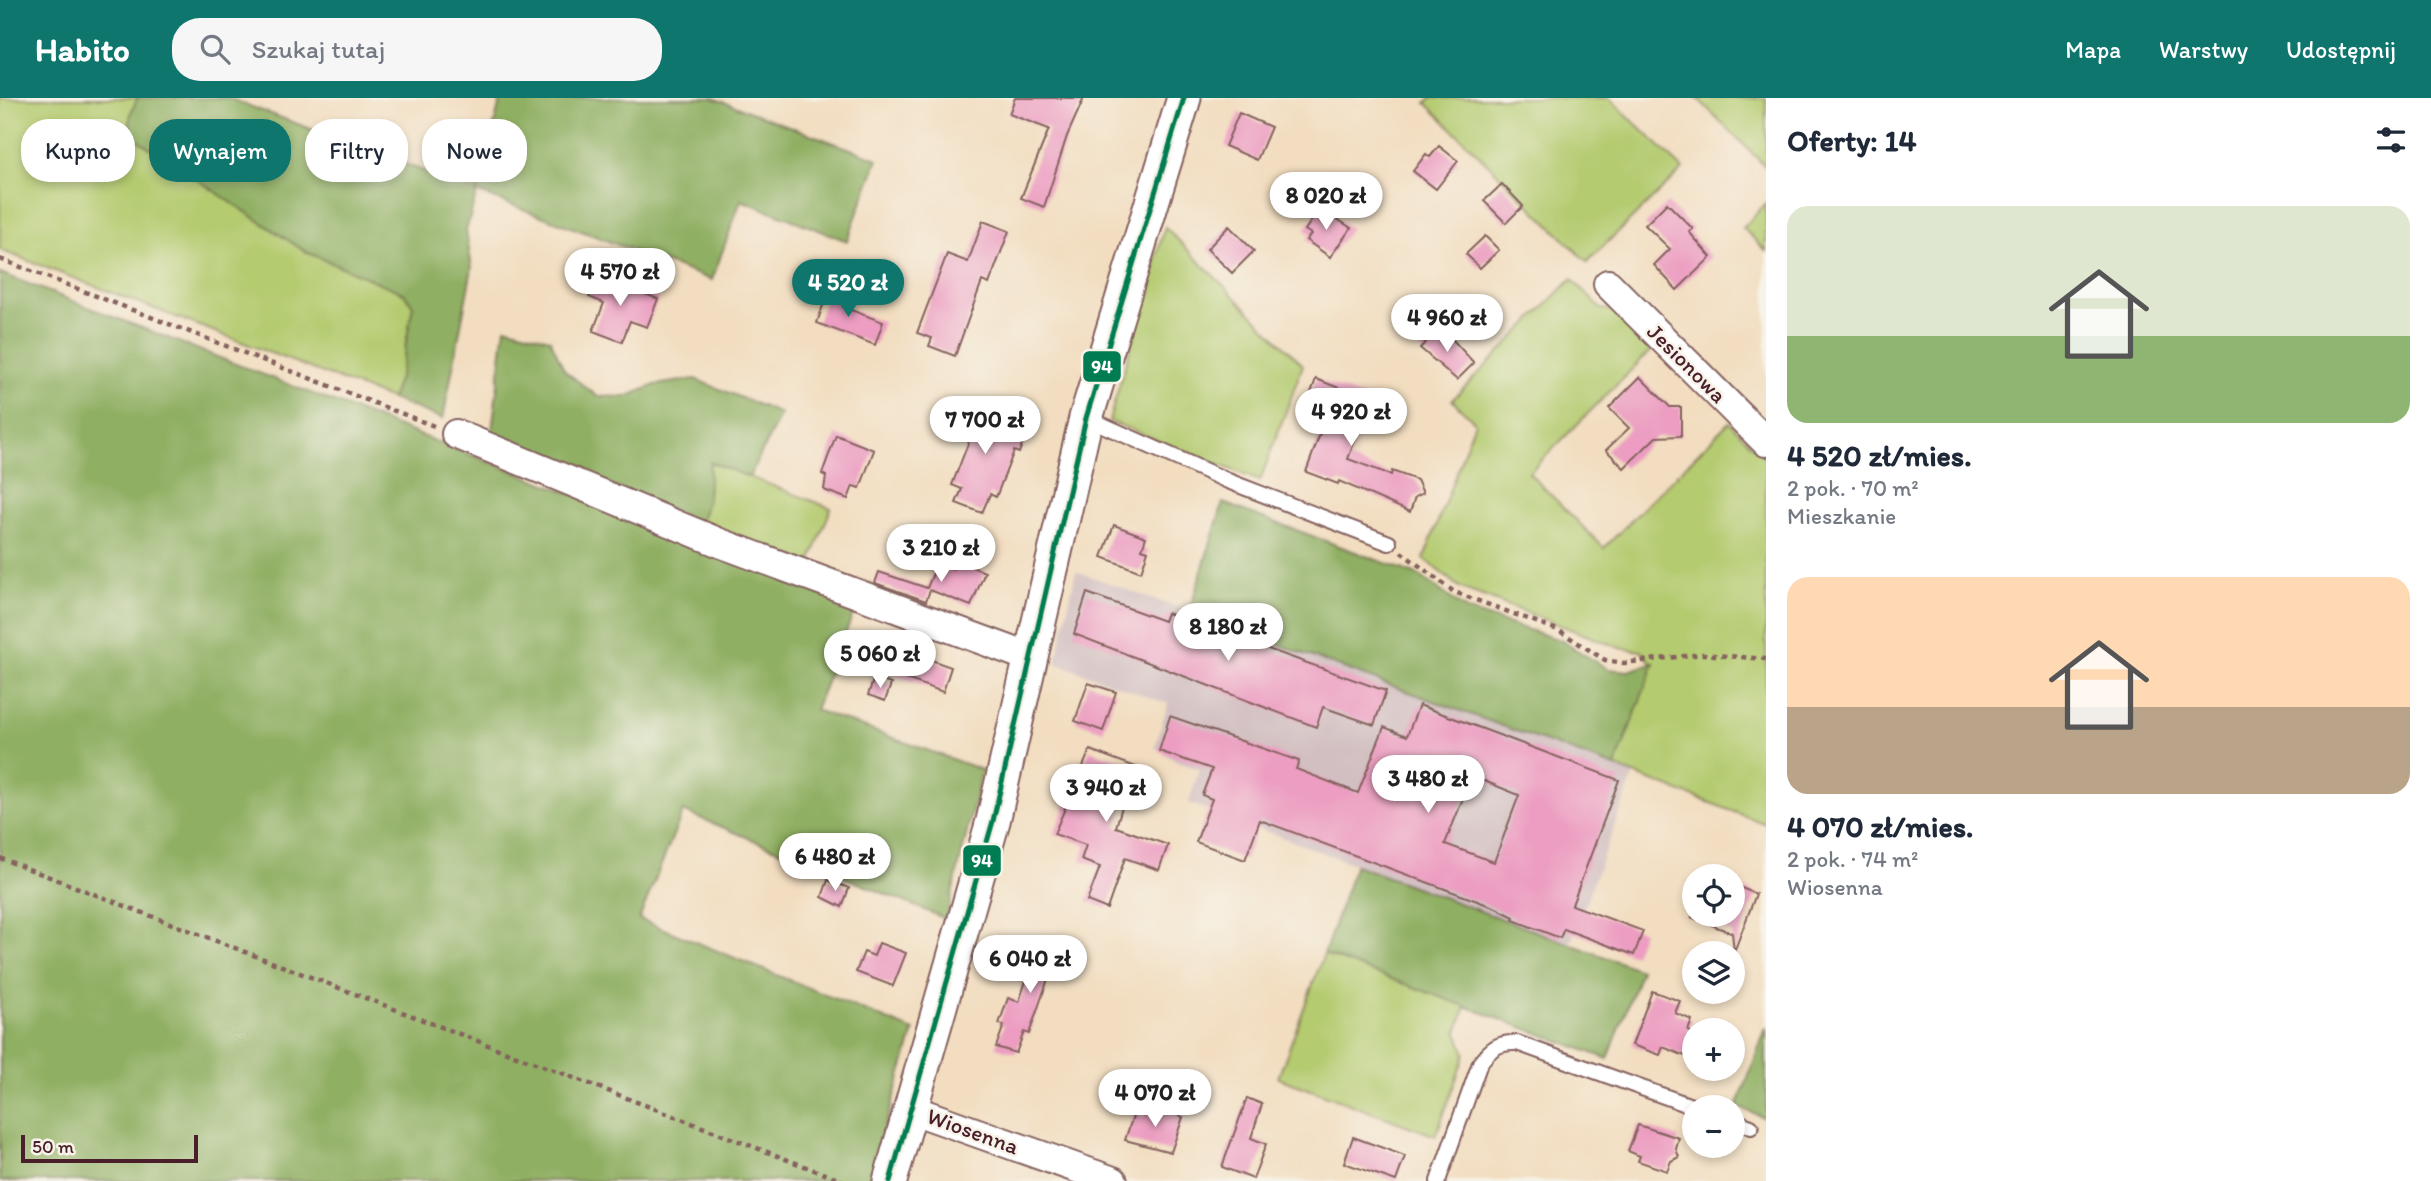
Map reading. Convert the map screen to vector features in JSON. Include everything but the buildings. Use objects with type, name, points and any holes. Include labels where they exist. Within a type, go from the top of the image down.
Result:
[{"type":"street","points":[[890,1181],[913,1110],[993,821],[1086,418],[1184,98]]},
{"type":"street","name":"Jesionowa","points":[[1608,284],[1766,442]]},
{"type":"street","points":[[456,434],[720,543],[1031,658]]},
{"type":"street","name":"Wiosenna","points":[[913,1110],[1113,1181]]},
{"type":"lane","points":[[1086,418],[1228,481],[1390,543]]},
{"type":"lane","points":[[1438,1181],[1480,1062],[1490,1049],[1504,1043],[1517,1043],[1682,1102]]},
{"type":"lane","points":[[1745,1125],[1751,1127]]},
{"type":"path","points":[[0,259],[456,434]]},
{"type":"path","points":[[1390,543],[1454,592],[1558,629],[1605,660],[1624,663],[1702,654],[1766,659]]},
{"type":"path","points":[[0,858],[843,1181]]},
{"type":"shaded area","points":[[1076,571],[1634,774],[1570,944],[1189,803],[1199,769],[1177,762],[1155,747],[1168,704],[1056,663]]},
{"type":"green space","points":[[0,98],[138,98],[130,119],[21,119],[21,182],[135,182],[135,138],[149,147],[149,182],[201,182],[306,252],[404,293],[413,306],[400,375],[391,399],[0,250]]},
{"type":"green space","points":[[138,98],[228,98],[284,119],[149,119],[149,147],[135,138],[135,119],[130,118]]},
{"type":"green space","points":[[501,98],[713,98],[878,159],[847,241],[741,200],[712,280],[477,192],[466,231],[472,268],[443,419],[391,399],[400,375],[413,306],[404,293],[306,252],[201,182],[291,182],[291,122],[305,127],[305,182],[408,182],[408,165],[422,170],[422,182],[453,182],[477,191],[479,182],[527,182],[527,119],[496,119]]},
{"type":"green space","points":[[1431,98],[1609,98],[1683,169],[1587,262],[1426,103]]},
{"type":"green space","points":[[1697,98],[1766,98],[1766,167]]},
{"type":"green space","points":[[1766,203],[1766,251],[1743,228]]},
{"type":"green space","points":[[1165,227],[1303,365],[1260,481],[1109,421]]},
{"type":"green space","points":[[0,273],[857,604],[815,710],[982,770],[946,919],[683,811],[639,919],[914,1031],[868,1181],[0,1181]]},
{"type":"green space","points":[[1572,279],[1601,309],[1614,310],[1653,348],[1529,473],[1604,548],[1729,422],[1766,459],[1766,824],[1615,767],[1653,664],[1641,651],[1620,648],[1459,587],[1424,559],[1475,422],[1452,400]]},
{"type":"green space","points":[[505,327],[550,339],[565,371],[597,396],[626,397],[655,385],[695,379],[781,414],[749,477],[710,462],[708,496],[701,522],[491,438]]},
{"type":"green space","points":[[710,462],[831,508],[810,563],[701,522],[708,496]]},
{"type":"green space","points":[[1223,503],[1420,576],[1468,611],[1560,640],[1608,669],[1628,671],[1654,663],[1615,767],[1189,612]]},
{"type":"green space","points":[[1355,865],[1641,970],[1608,1059],[1324,954]]},
{"type":"green space","points":[[1324,954],[1466,1006],[1457,1032],[1465,1054],[1436,1136],[1278,1078]]},
{"type":"green space","points":[[1766,1028],[1766,1118],[1745,1110],[1745,1095],[1741,1095]]},
{"type":"transit line","name":"94","points":[[890,1181],[993,821],[1086,418],[1184,98]]}]
